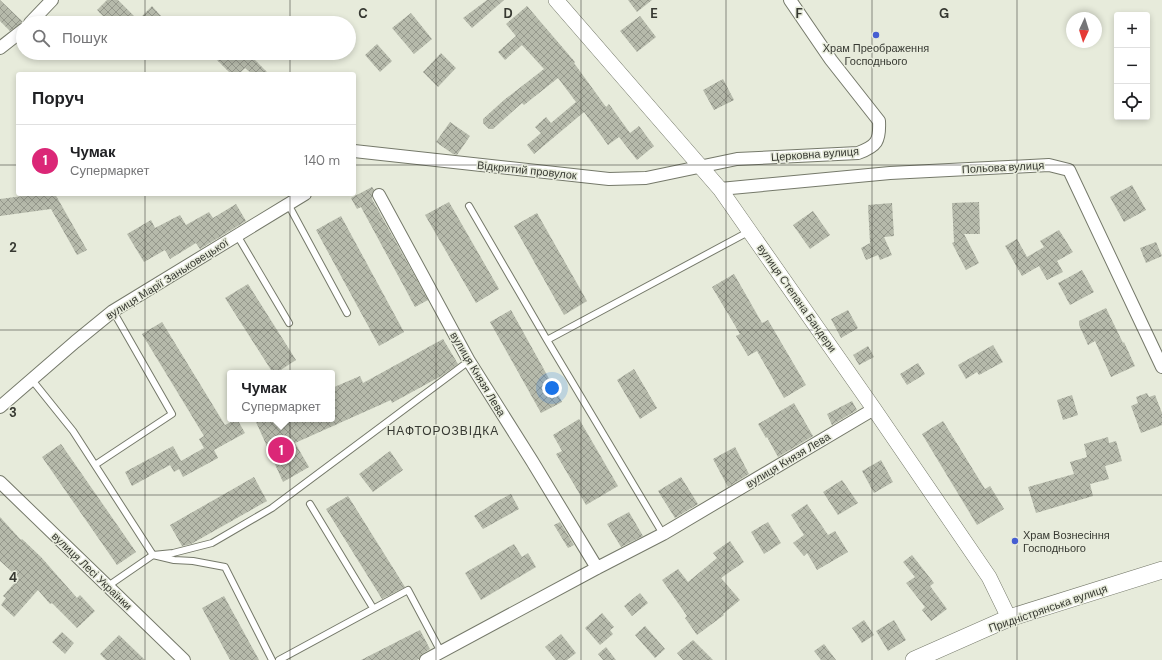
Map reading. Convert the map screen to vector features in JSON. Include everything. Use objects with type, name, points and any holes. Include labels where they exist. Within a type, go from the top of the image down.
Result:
[{"type":"main road","name":"Придністрянська вулиця","points":[[914,660],[1009,618],[1162,570]]},
{"type":"street","points":[[37,16],[52,0]]},
{"type":"street","name":"вулиця Степана Бандери","points":[[556,0],[700,168],[720,189],[874,409],[988,577],[1009,618]]},
{"type":"street","name":"Церковна вулиця","points":[[700,168],[737,159],[858,152],[868,149],[876,142],[879,133],[878,121],[831,60],[790,0]]},
{"type":"street","points":[[0,48],[16,35]]},
{"type":"street","name":"Відкритий провулок","points":[[356,151],[609,179],[646,178],[700,168]]},
{"type":"street","name":"Польова вулиця","points":[[720,189],[890,173],[1049,165],[1069,170],[1162,367]]},
{"type":"street","name":"вулиця Марії Заньковецької","points":[[0,407],[113,311],[302,196]]},
{"type":"street","name":"вулиця Князя Лева","points":[[379,196],[469,361],[597,568]]},
{"type":"street","name":"вулиця Князя Лева","points":[[426,660],[663,534],[874,409]]},
{"type":"street","name":"вулиця Лесі Українки","points":[[0,482],[184,660]]},
{"type":"lane","points":[[288,204],[347,313]]},
{"type":"lane","points":[[469,206],[663,534]]},
{"type":"lane","points":[[547,340],[750,231]]},
{"type":"lane","points":[[238,235],[289,323]]},
{"type":"lane","points":[[95,465],[172,414],[113,311]]},
{"type":"lane","points":[[108,586],[153,555],[173,554],[212,543],[272,508],[469,361]]},
{"type":"lane","points":[[32,380],[73,431],[153,555],[163,558],[194,561],[225,567],[272,660]]},
{"type":"lane","points":[[310,504],[373,608]]},
{"type":"lane","points":[[279,660],[408,590],[441,652]]},
{"type":"building","points":[[0,0],[17,16],[16,27],[10,31],[0,21]]},
{"type":"building","points":[[107,0],[118,0],[134,16],[103,16],[97,10]]},
{"type":"building","points":[[487,0],[504,0],[472,28],[463,18]]},
{"type":"building","points":[[628,0],[652,0],[637,12]]},
{"type":"building","points":[[152,6],[161,16],[142,16]]},
{"type":"building","points":[[527,6],[575,62],[574,63],[606,107],[609,104],[630,133],[639,126],[654,146],[637,160],[619,137],[608,145],[584,112],[534,154],[527,145],[541,133],[535,127],[546,117],[551,123],[576,102],[558,78],[524,105],[522,103],[493,129],[489,129],[483,123],[483,119],[504,100],[544,69],[522,45],[505,60],[498,52],[516,36],[506,24]]},
{"type":"building","points":[[411,13],[432,39],[414,54],[392,28]]},
{"type":"building","points":[[640,16],[656,37],[637,52],[620,31]]},
{"type":"building","points":[[377,44],[392,61],[380,72],[365,55]]},
{"type":"building","points":[[441,53],[456,68],[438,87],[423,72]]},
{"type":"building","points":[[217,60],[255,60],[267,72],[250,72],[245,68],[241,72],[229,72]]},
{"type":"building","points":[[723,79],[734,100],[714,110],[703,90]]},
{"type":"building","points":[[450,122],[470,136],[457,155],[453,154],[436,142]]},
{"type":"building","points":[[1132,185],[1146,210],[1124,222],[1110,197]]},
{"type":"building","points":[[372,187],[374,190],[372,199],[428,300],[415,307],[361,207],[357,209],[351,198]]},
{"type":"building","points":[[23,196],[56,196],[87,250],[77,255],[51,209],[0,216],[0,199]]},
{"type":"building","points":[[449,202],[499,289],[476,303],[425,215]]},
{"type":"building","points":[[979,202],[980,234],[964,234],[979,263],[966,270],[952,243],[954,242],[952,203]]},
{"type":"building","points":[[892,203],[894,236],[884,237],[892,255],[880,260],[878,255],[866,260],[861,248],[870,243],[868,205]]},
{"type":"building","points":[[236,204],[246,221],[200,249],[196,243],[170,259],[165,250],[144,262],[127,234],[151,220],[155,228],[180,215],[186,225],[209,212],[213,218]]},
{"type":"building","points":[[813,211],[830,235],[810,249],[793,225]]},
{"type":"building","points":[[537,213],[587,301],[564,315],[514,226]]},
{"type":"building","points":[[341,216],[404,332],[379,346],[316,230]]},
{"type":"building","points":[[1059,230],[1073,252],[1057,261],[1063,272],[1047,280],[1039,266],[1022,276],[1005,246],[1017,239],[1027,257],[1044,247],[1040,241]]},
{"type":"building","points":[[1156,242],[1162,256],[1146,263],[1140,248]]},
{"type":"building","points":[[1082,270],[1094,292],[1070,305],[1058,283]]},
{"type":"building","points":[[734,274],[762,323],[768,320],[806,385],[784,398],[757,351],[748,356],[736,336],[740,334],[712,287]]},
{"type":"building","points":[[248,284],[296,360],[281,370],[271,370],[225,298]]},
{"type":"building","points":[[1106,308],[1135,366],[1111,377],[1095,341],[1088,345],[1079,325],[1079,321]]},
{"type":"building","points":[[511,310],[562,402],[541,413],[490,322]]},
{"type":"building","points":[[848,310],[858,328],[841,338],[831,319]]},
{"type":"building","points":[[162,322],[225,425],[231,422],[239,422],[245,433],[214,450],[218,458],[183,477],[179,469],[174,472],[170,465],[132,486],[125,472],[173,446],[181,461],[204,448],[199,439],[204,436],[142,334]]},
{"type":"building","points":[[443,339],[458,364],[443,375],[392,403],[391,400],[295,443],[309,467],[283,482],[256,422],[335,422],[335,387],[360,376],[363,383]]},
{"type":"building","points":[[993,345],[1003,362],[979,375],[977,372],[966,379],[958,365]]},
{"type":"building","points":[[868,346],[874,357],[859,365],[853,355]]},
{"type":"building","points":[[918,363],[925,374],[907,385],[900,374]]},
{"type":"building","points":[[634,369],[657,408],[640,419],[617,380]]},
{"type":"building","points":[[1147,393],[1149,397],[1155,395],[1162,413],[1162,425],[1141,433],[1131,406],[1138,403],[1136,397]]},
{"type":"building","points":[[1072,395],[1078,415],[1063,420],[1057,400]]},
{"type":"building","points":[[852,401],[857,410],[832,425],[827,414]]},
{"type":"building","points":[[794,403],[813,436],[778,457],[758,424]]},
{"type":"building","points":[[579,419],[618,486],[586,505],[556,454],[562,451],[553,435]]},
{"type":"building","points":[[943,421],[985,489],[990,486],[1004,509],[977,525],[922,434]]},
{"type":"building","points":[[1108,437],[1109,443],[1116,441],[1122,461],[1105,466],[1109,479],[1090,484],[1093,496],[1036,513],[1028,487],[1074,474],[1070,462],[1087,457],[1084,444]]},
{"type":"building","points":[[61,444],[136,552],[117,565],[42,457]]},
{"type":"building","points":[[735,447],[749,474],[728,487],[713,459]]},
{"type":"building","points":[[390,451],[403,470],[373,492],[359,474]]},
{"type":"building","points":[[881,460],[893,482],[874,493],[862,471]]},
{"type":"building","points":[[254,477],[267,501],[191,544],[182,546],[170,525]]},
{"type":"building","points":[[681,477],[698,504],[675,518],[658,491]]},
{"type":"building","points":[[842,480],[858,503],[838,515],[823,492]]},
{"type":"building","points":[[511,494],[519,509],[483,529],[474,516]]},
{"type":"building","points":[[348,496],[405,587],[382,599],[326,509]]},
{"type":"building","points":[[807,504],[828,535],[835,531],[848,552],[817,570],[807,553],[804,556],[793,543],[804,535],[791,515]]},
{"type":"building","points":[[629,512],[643,536],[621,547],[607,524]]},
{"type":"building","points":[[0,517],[21,540],[22,539],[41,557],[77,598],[80,595],[95,611],[77,628],[52,603],[50,604],[38,590],[14,617],[1,605],[6,598],[3,596],[19,578],[0,561]]},
{"type":"building","points":[[560,522],[574,545],[568,548],[554,525]]},
{"type":"building","points":[[768,522],[781,543],[764,554],[751,532]]},
{"type":"building","points":[[730,541],[744,562],[721,578],[740,600],[723,614],[724,615],[697,635],[685,618],[687,616],[662,580],[678,569],[688,582],[717,558],[713,553]]},
{"type":"building","points":[[514,544],[522,557],[528,553],[536,567],[481,600],[465,573]]},
{"type":"building","points":[[912,555],[934,583],[930,586],[947,609],[931,621],[922,610],[925,607],[906,583],[915,577],[903,562]]},
{"type":"building","points":[[640,593],[648,603],[632,616],[624,606]]},
{"type":"building","points":[[224,596],[259,660],[230,660],[202,608]]},
{"type":"building","points":[[602,613],[614,627],[610,630],[613,634],[600,645],[585,628]]},
{"type":"building","points":[[864,620],[874,635],[862,643],[852,628]]},
{"type":"building","points":[[894,620],[906,640],[888,651],[876,631]]},
{"type":"building","points":[[645,626],[665,649],[655,658],[635,635]]},
{"type":"building","points":[[420,630],[430,649],[422,654],[419,659],[361,660]]},
{"type":"building","points":[[62,632],[74,643],[65,654],[52,642]]},
{"type":"building","points":[[561,634],[576,653],[567,660],[556,660],[545,647]]},
{"type":"building","points":[[119,635],[145,660],[106,660],[100,654]]},
{"type":"building","points":[[693,640],[713,660],[683,660],[677,653]]},
{"type":"building","points":[[824,644],[836,660],[821,660],[814,651]]},
{"type":"building","points":[[606,647],[616,660],[603,660],[598,654]]},
{"type":"place","name":"Храм Преображення Господнього","points":[[876,35]]},
{"type":"place","name":"Чумак","points":[[281,450]]},
{"type":"place","name":"Храм Вознесіння Господнього","points":[[1015,541]]},
{"type":"district","name":"НАФТОРОЗВІДКА","points":[[443,431]]}]
